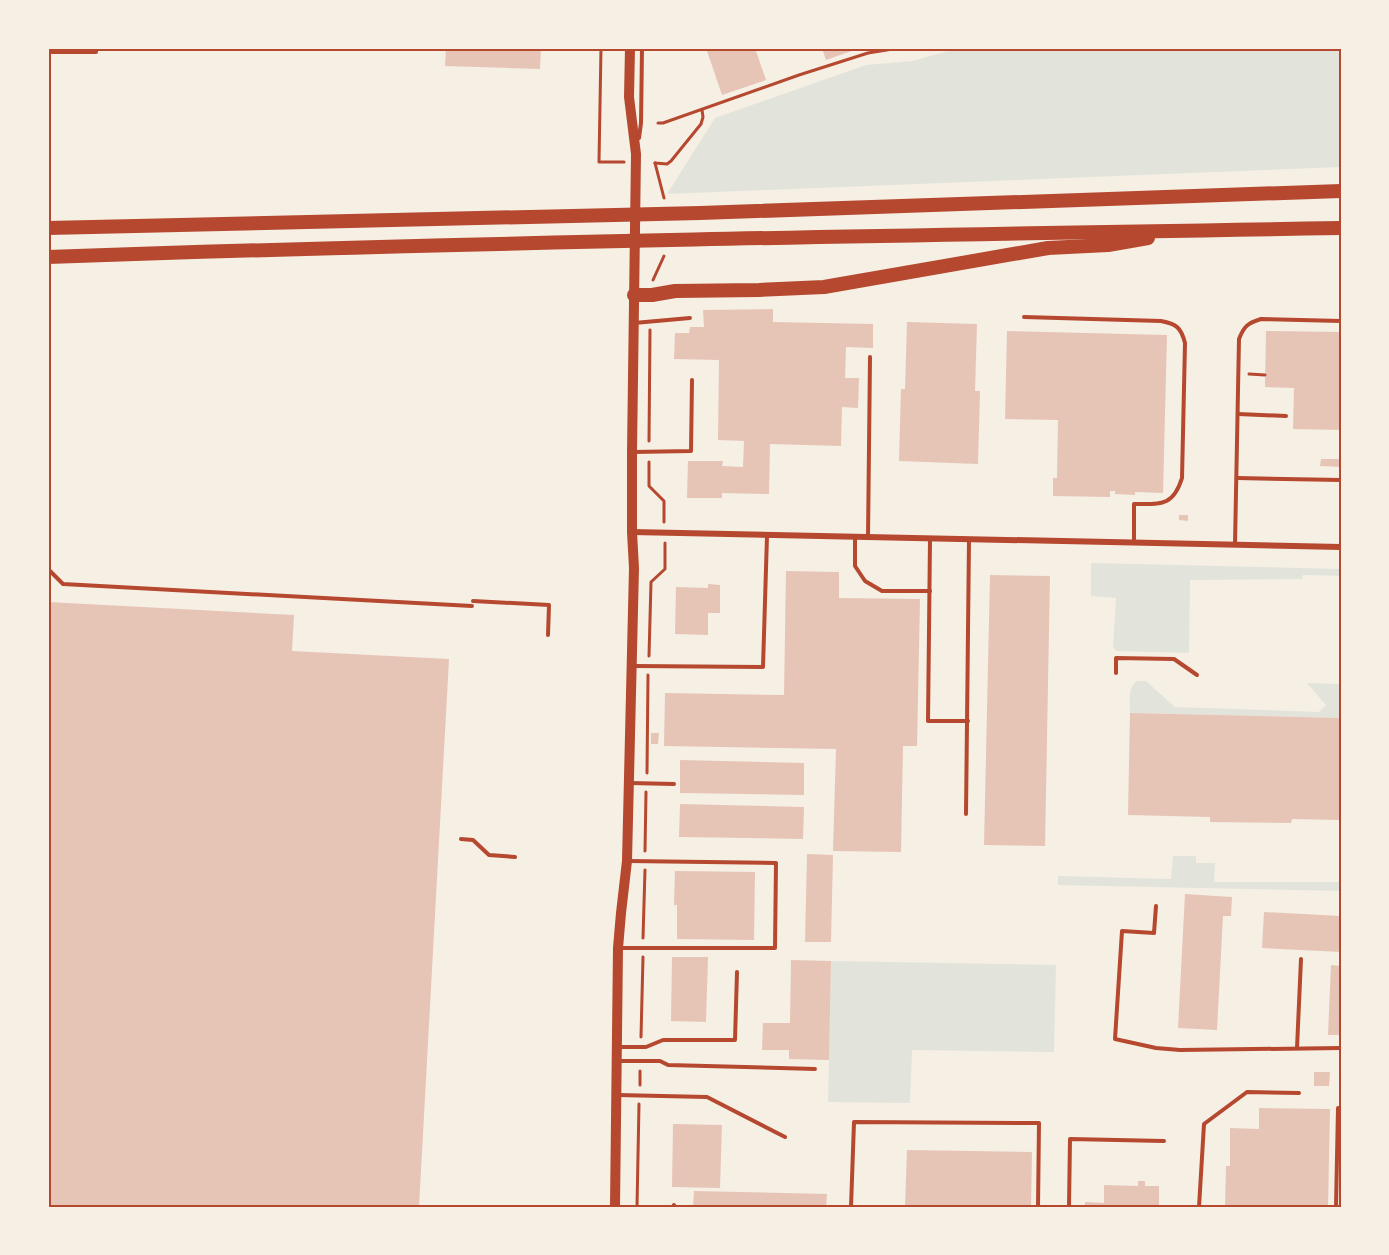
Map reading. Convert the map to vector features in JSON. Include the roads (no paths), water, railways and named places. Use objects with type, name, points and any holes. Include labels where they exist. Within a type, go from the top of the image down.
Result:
[{"type":"highway","points":[[48,228],[700,213],[1338,191]]},
{"type":"highway","points":[[48,257],[588,242],[1341,228]]},
{"type":"highway","points":[[634,295],[675,291],[824,287],[1048,248],[1108,245],[1188,230]]},
{"type":"street","points":[[615,1207],[618,948],[627,861],[634,568],[632,452],[636,158],[629,97],[630,48]]},
{"type":"street","points":[[632,532],[1341,547]]},
{"type":"lane","points":[[48,52],[96,52],[96,48]]},
{"type":"lane","points":[[636,158],[641,123],[642,48]]},
{"type":"lane","points":[[1024,317],[1161,321],[1173,323],[1182,332],[1185,342],[1182,478],[1179,489],[1170,499],[1161,504],[1134,504],[1134,543]]},
{"type":"lane","points":[[633,323],[690,318]]},
{"type":"lane","points":[[1235,545],[1239,339],[1243,330],[1248,323],[1261,319],[1341,321]]},
{"type":"lane","points":[[868,538],[870,357]]},
{"type":"lane","points":[[632,452],[691,451],[692,380]]},
{"type":"lane","points":[[1238,414],[1286,416]]},
{"type":"lane","points":[[1237,478],[1341,480]]},
{"type":"lane","points":[[632,666],[763,667],[767,536]]},
{"type":"lane","points":[[855,537],[855,566],[865,581],[882,591],[930,591]]},
{"type":"lane","points":[[930,539],[928,721],[968,721]]},
{"type":"lane","points":[[966,814],[969,540]]},
{"type":"lane","points":[[48,569],[63,584],[549,605],[548,635]]},
{"type":"lane","points":[[1116,673],[1116,658],[1174,659],[1197,675]]},
{"type":"lane","points":[[630,783],[674,784]]},
{"type":"lane","points":[[460,839],[473,840],[489,855],[515,857]]},
{"type":"lane","points":[[618,948],[775,948],[776,863],[627,861]]},
{"type":"lane","points":[[1156,906],[1155,933],[1122,931],[1115,1040],[1155,1048],[1180,1050],[1341,1048]]},
{"type":"lane","points":[[1297,1048],[1301,959]]},
{"type":"lane","points":[[616,1047],[646,1047],[663,1040],[735,1040],[737,972]]},
{"type":"lane","points":[[616,1061],[660,1061],[668,1065],[814,1069]]},
{"type":"lane","points":[[1199,1207],[1204,1125],[1247,1092],[1299,1093]]},
{"type":"lane","points":[[616,1095],[707,1097],[785,1137]]},
{"type":"lane","points":[[1336,1207],[1338,1108],[1341,1108]]},
{"type":"lane","points":[[851,1207],[854,1122],[865,1122],[1040,1123],[1038,1207]]},
{"type":"lane","points":[[1068,1207],[1070,1139],[1164,1141]]}]
